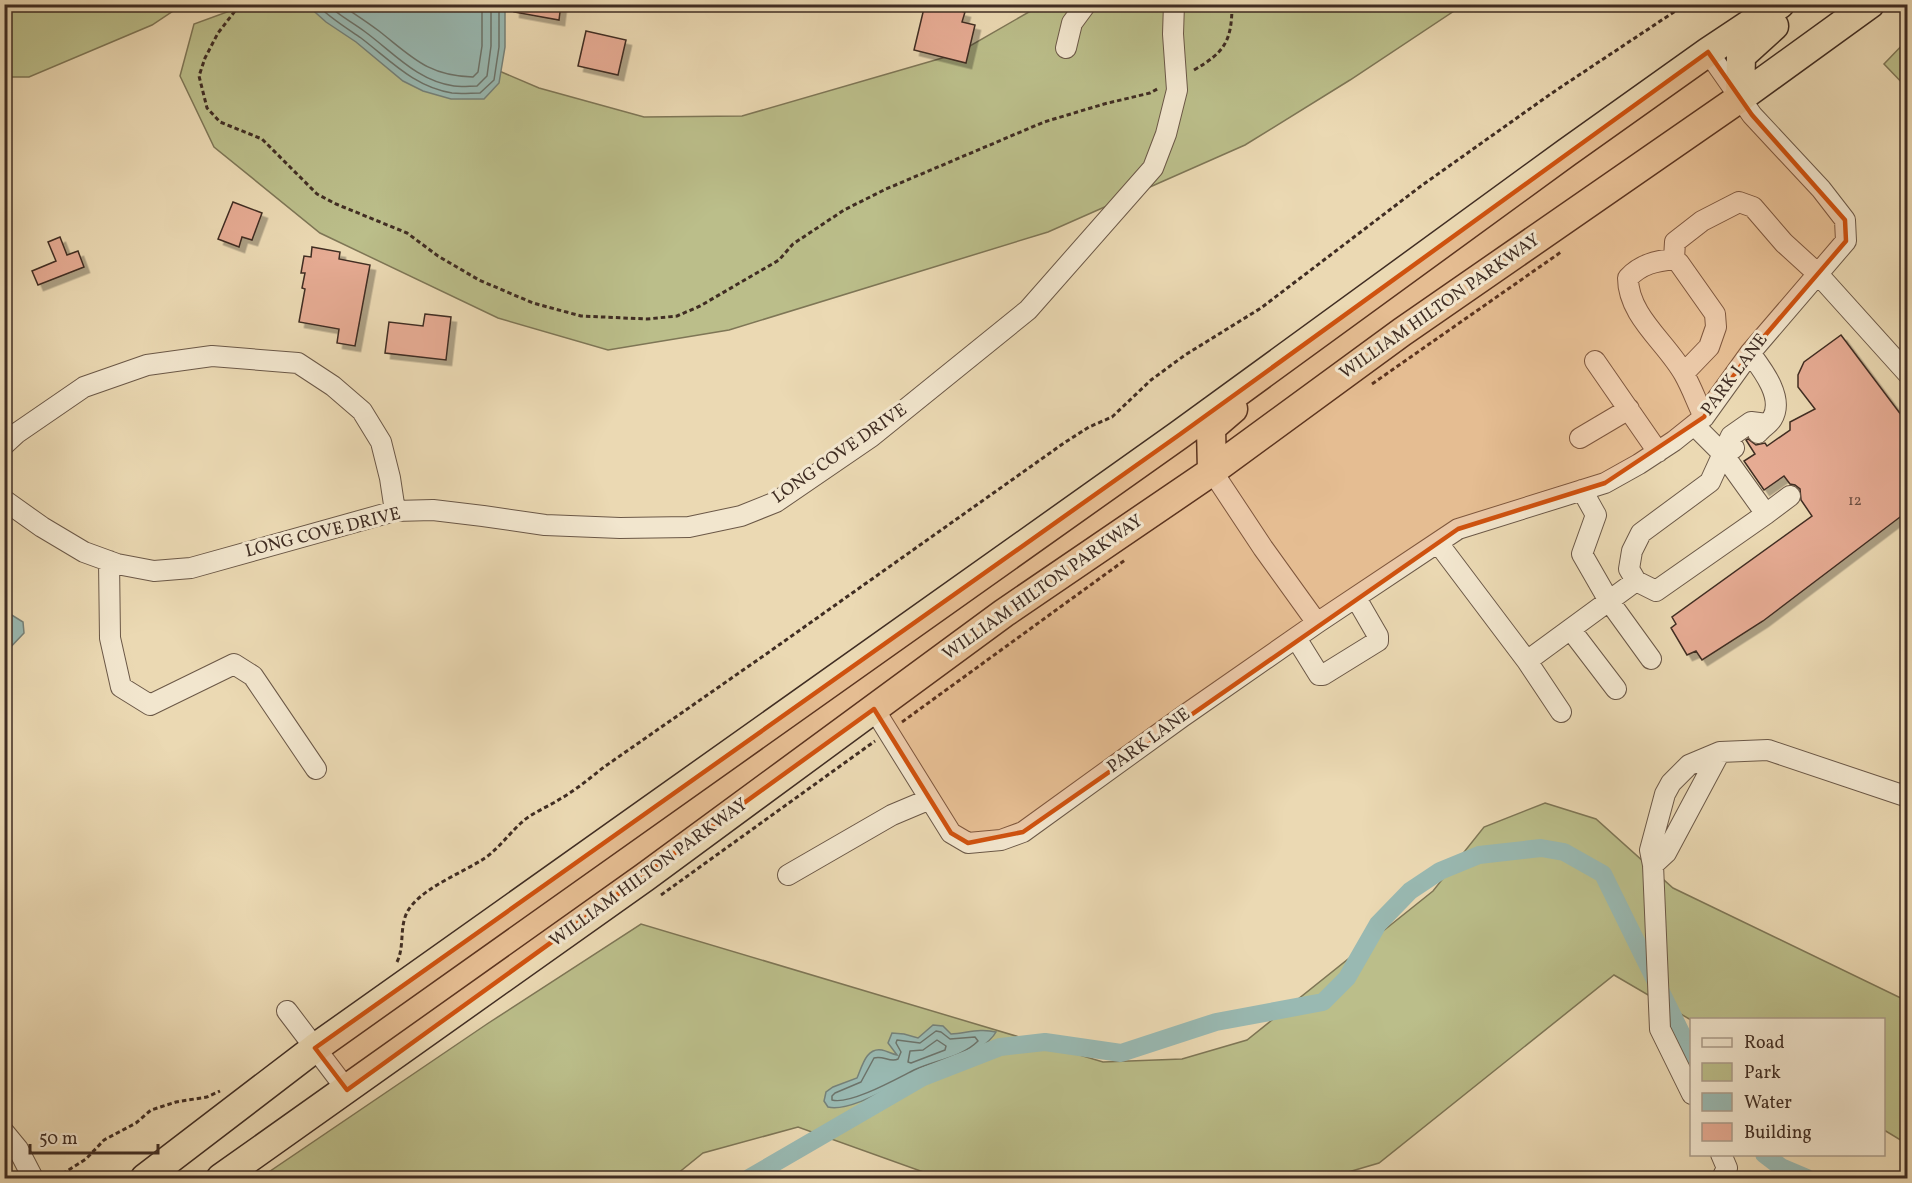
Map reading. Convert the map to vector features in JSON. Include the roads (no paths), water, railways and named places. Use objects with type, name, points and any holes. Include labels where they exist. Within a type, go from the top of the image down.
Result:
[{"type":"highway","points":[[145,1179],[315,1048],[1160,449],[1566,153],[1780,4]]},
{"type":"highway","points":[[1740,98],[1741,56],[1798,4]]},
{"type":"highway","name":"WILLIAM HILTON PARKWAY","points":[[221,1179],[645,877],[1004,613],[1212,471],[1402,332],[1740,98],[1870,4]]},
{"type":"highway","points":[[1212,471],[1211,428],[1308,341]]},
{"type":"street","points":[[1066,48],[1072,24],[1086,4]]},
{"type":"street","name":"LONG COVE DRIVE","points":[[4,500],[42,527],[84,552],[109,561],[154,571],[191,568],[395,511],[433,510],[545,525],[620,528],[689,527],[741,516],[776,502],[871,437],[1028,310],[1153,168],[1166,134],[1177,90],[1173,34],[1174,4]]},
{"type":"street","name":"PARK LANE","points":[[874,709],[951,833],[968,843],[995,845],[1023,832],[1182,717],[1458,529],[1605,483],[1658,452],[1699,421],[1750,353],[1846,241],[1845,220],[1821,189],[1752,115],[1708,52]]},
{"type":"street","points":[[1674,260],[1675,242],[1702,221],[1739,202],[1753,207],[1784,243],[1817,273],[1908,374]]},
{"type":"street","points":[[1684,374],[1709,347],[1716,327],[1715,314],[1679,263],[1674,260],[1654,261],[1636,270],[1628,278],[1628,288],[1637,310],[1684,374],[1699,421],[1766,514]]},
{"type":"street","points":[[1723,454],[1757,432],[1773,418],[1776,402],[1769,379],[1750,353]]},
{"type":"street","points":[[4,445],[17,433],[84,387],[147,365],[212,356],[297,363],[333,386],[362,411],[381,442],[395,511]]},
{"type":"street","points":[[1595,361],[1658,452]]},
{"type":"street","points":[[1580,438],[1629,409]]},
{"type":"street","points":[[1757,432],[1751,422],[1731,436],[1710,482],[1641,533],[1632,552],[1629,569],[1636,581],[1656,591],[1790,496]]},
{"type":"street","points":[[1212,471],[1263,548],[1317,623]]},
{"type":"street","points":[[1582,490],[1596,515],[1582,554],[1609,601],[1651,659]]},
{"type":"street","points":[[1438,543],[1527,661],[1561,712]]},
{"type":"street","points":[[109,561],[110,638],[121,687],[150,705],[234,664],[253,676],[316,769]]},
{"type":"street","points":[[1527,661],[1636,581]]},
{"type":"street","points":[[1296,638],[1319,675],[1323,675],[1378,641],[1378,636],[1356,598]]},
{"type":"street","points":[[1571,630],[1616,689]]},
{"type":"street","points":[[1690,1090],[1660,1029],[1653,865],[1650,850],[1665,794],[1671,783],[1689,765],[1720,752],[1768,750],[1908,797]]},
{"type":"street","points":[[1653,865],[1666,853],[1720,752]]},
{"type":"street","points":[[788,875],[892,815],[930,799]]},
{"type":"street","points":[[287,1011],[347,1090]]},
{"type":"street","points":[[4,1132],[18,1149],[33,1179]]},
{"type":"street","points":[[1721,1156],[1727,1168],[1722,1179]]},
{"type":"water","points":[[307,5],[505,5],[505,47],[499,83],[484,99],[451,99],[423,91],[403,81]]},
{"type":"water","points":[[5,612],[23,622],[24,633],[5,653]]},
{"type":"water","points":[[933,1025],[943,1026],[951,1034],[996,1032],[978,1050],[955,1063],[919,1074],[860,1102],[837,1108],[828,1107],[824,1101],[826,1092],[857,1078],[868,1055],[882,1050],[897,1055],[888,1043],[892,1033],[918,1038]]},
{"type":"waterway","points":[[749,1178],[923,1077],[1000,1047],[1045,1042],[1121,1053],[1216,1022],[1323,1002],[1347,978],[1378,924],[1410,891],[1440,871],[1479,855],[1541,848],[1564,852],[1603,874],[1690,1051]]},
{"type":"waterway","points":[[1767,1156],[1781,1167],[1807,1178]]}]
